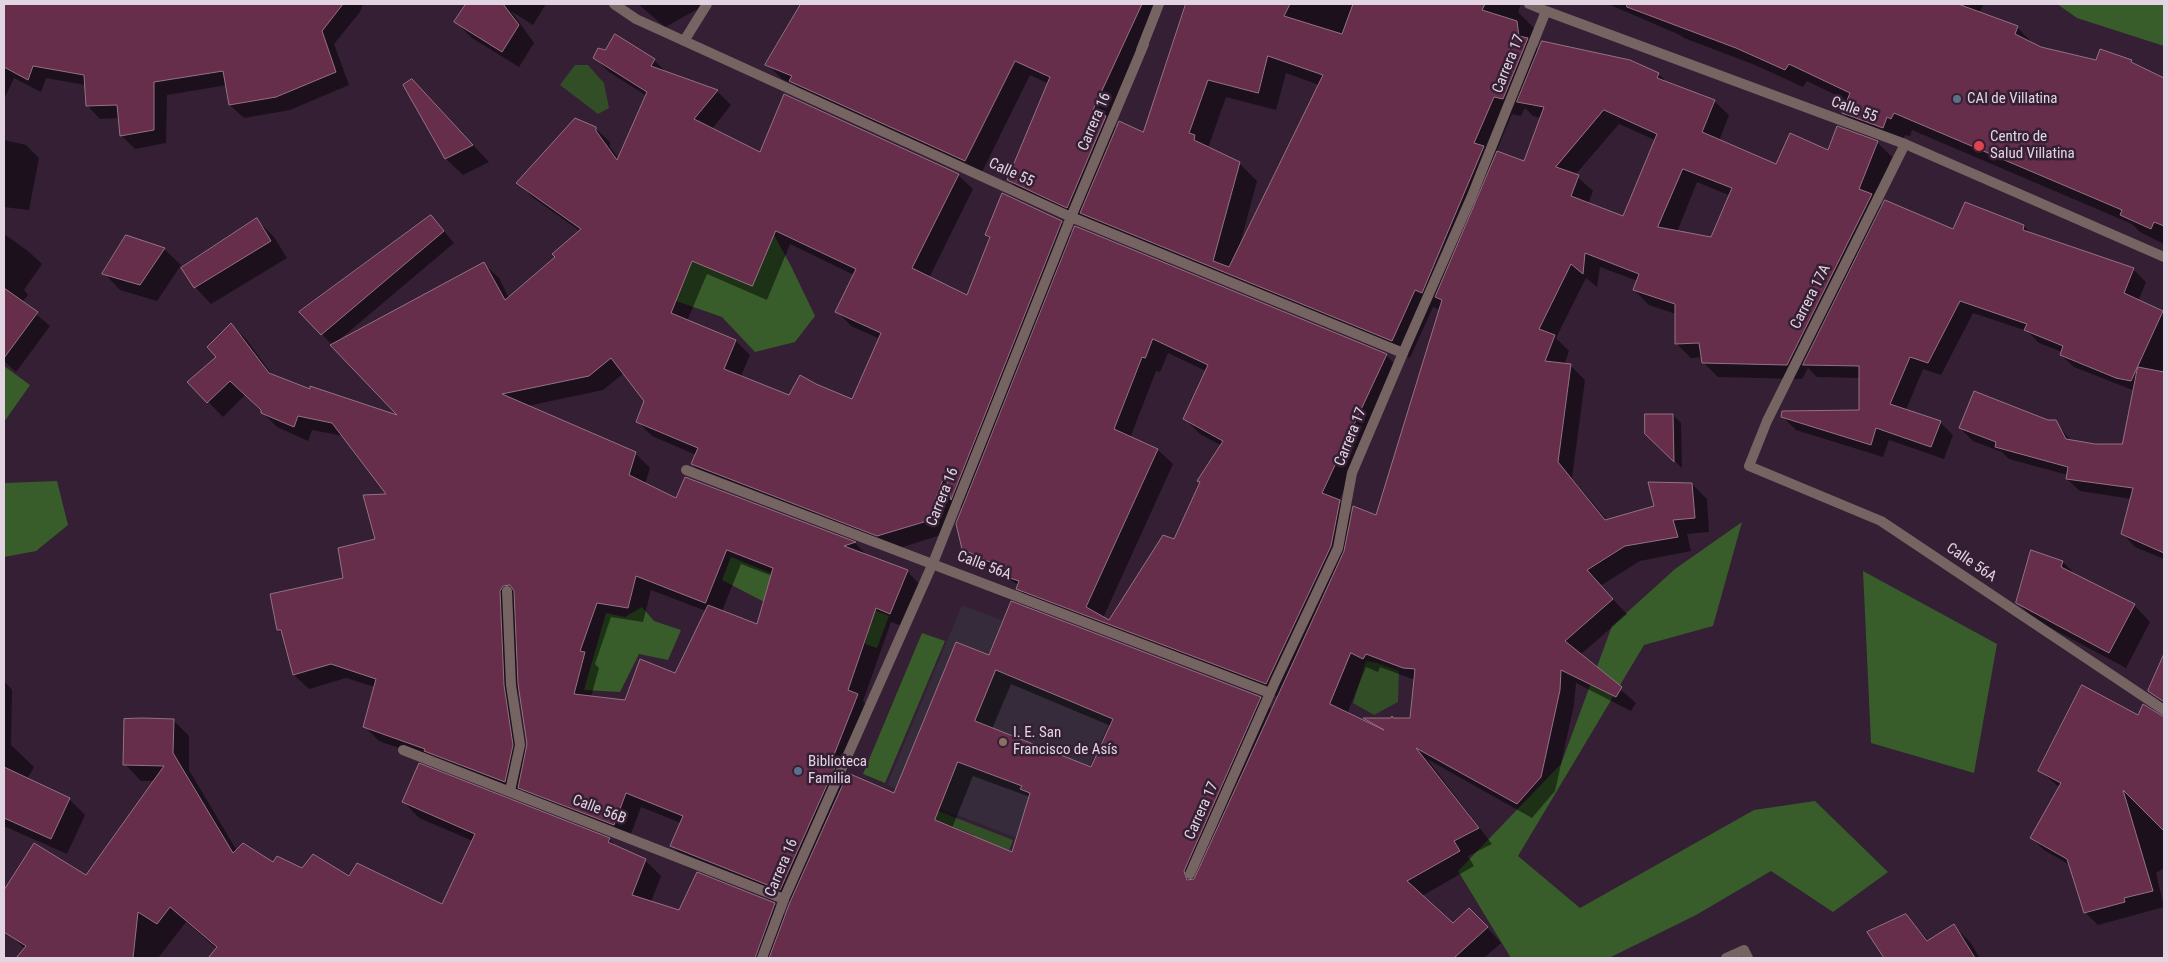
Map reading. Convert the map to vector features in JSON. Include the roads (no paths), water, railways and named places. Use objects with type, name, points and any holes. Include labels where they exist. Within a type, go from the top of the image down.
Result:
[{"type":"street","name":"Calle 55","points":[[614,4],[636,19],[1071,218],[1403,353]]},
{"type":"street","points":[[684,41],[707,4]]},
{"type":"street","name":"Carrera 16","points":[[762,958],[784,899],[933,563],[1159,4]]},
{"type":"street","name":"Calle 55","points":[[1529,4],[1904,144],[2164,257]]},
{"type":"street","name":"Carrera 17","points":[[1190,874],[1270,693],[1338,548],[1352,473],[1471,198],[1546,11]]},
{"type":"street","name":"Carrera 17A","points":[[1749,466],[1767,421],[1904,144]]},
{"type":"street","name":"Calle 56A","points":[[1749,466],[1880,521],[2164,710]]},
{"type":"street","name":"Calle 56A","points":[[686,470],[1270,693]]},
{"type":"street","points":[[507,591],[511,685],[520,746],[510,791]]},
{"type":"street","name":"Calle 56B","points":[[403,750],[784,899]]},
{"type":"street","points":[[1726,958],[1744,950],[1748,958]]},
{"type":"place","name":"CAI de Villatina","points":[[1957,99]]},
{"type":"place","name":"Centro de Salud Villatina","points":[[1979,146]]},
{"type":"place","name":"I. E. San Francisco de Asís","points":[[1003,742]]},
{"type":"place","name":"Biblioteca Familia","points":[[798,771]]}]
